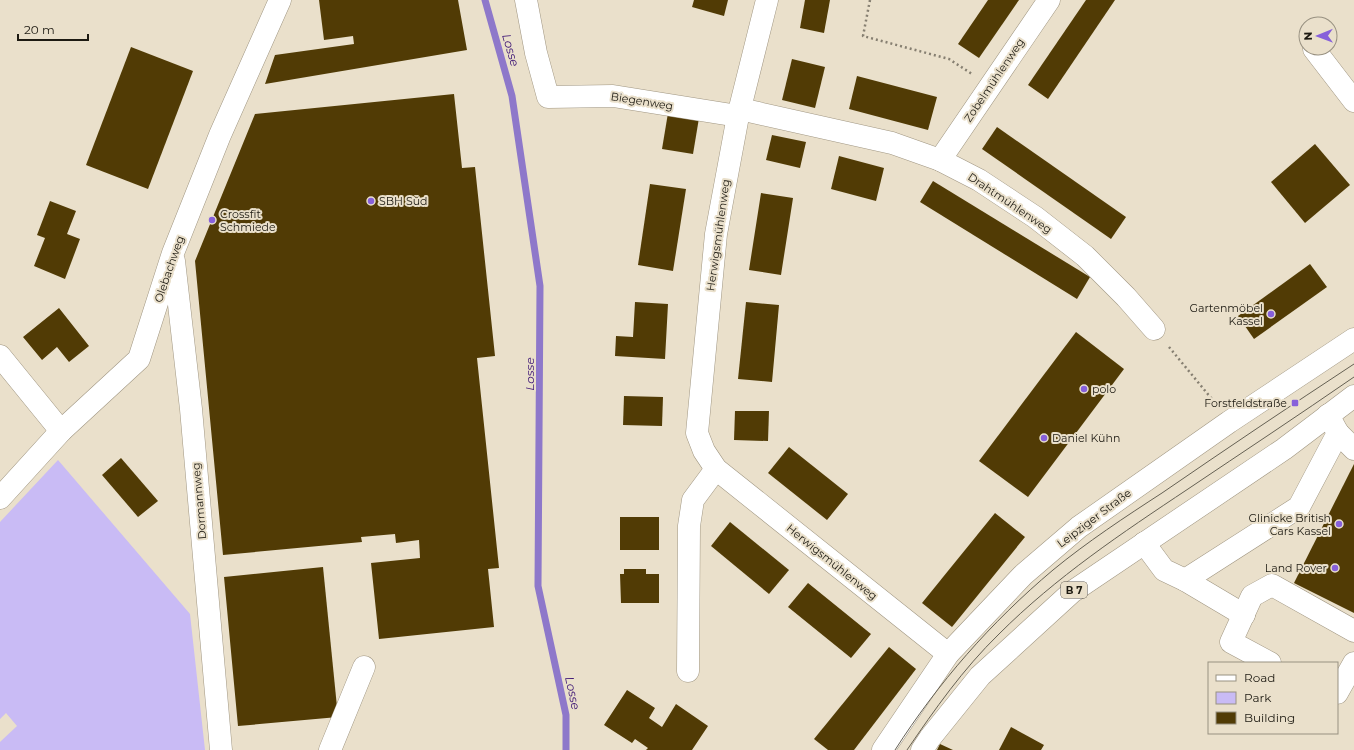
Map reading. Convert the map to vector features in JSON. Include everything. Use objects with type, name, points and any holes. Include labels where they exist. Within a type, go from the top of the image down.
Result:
[{"type":"street","name":"Olebachweg","points":[[0,498],[60,431],[140,359],[173,253],[220,135],[280,0]]},
{"type":"street","name":"Biegenweg","points":[[526,0],[536,53],[548,96],[613,96],[739,112]]},
{"type":"street","name":"Herwigsmühlenweg","points":[[767,0],[739,112],[716,234],[697,433],[704,451],[716,469],[948,654]]},
{"type":"street","name":"Zobelmühlenweg","points":[[940,160],[1049,0]]},
{"type":"street","points":[[1319,56],[1354,101]]},
{"type":"street","name":"Drahtmühlenweg","points":[[739,112],[892,143],[940,160],[980,180],[1035,217],[1085,256],[1126,297],[1154,329]]},
{"type":"street","name":"Dormannweg","points":[[173,253],[191,409],[221,750]]},
{"type":"street","name":"Leipziger Straße","points":[[883,750],[948,654],[1023,575],[1079,527],[1229,422],[1354,338]]},
{"type":"street","points":[[0,356],[60,431]]},
{"type":"street","name":"B 7","points":[[922,750],[980,676],[1072,592],[1284,448],[1333,424],[1354,396]]},
{"type":"street","points":[[1185,580],[1299,507],[1333,424],[1354,449]]},
{"type":"street","points":[[688,671],[688,526],[693,500],[716,469]]},
{"type":"street","points":[[1144,543],[1164,570],[1185,580],[1244,615]]},
{"type":"street","points":[[1268,662],[1231,642],[1252,596],[1272,585],[1354,631]]},
{"type":"street","points":[[1338,691],[1354,663]]},
{"type":"street","points":[[330,750],[364,667]]},
{"type":"path","points":[[870,0],[863,36],[949,59],[990,86]]},
{"type":"path","points":[[1154,329],[1221,410]]},
{"type":"green space","points":[[58,460],[190,614],[205,750],[0,750],[0,742],[17,726],[6,713],[0,719],[0,522]]},
{"type":"building","points":[[319,0],[458,0],[467,50],[265,84],[275,55],[354,44],[353,36],[324,40]]},
{"type":"building","points":[[694,0],[728,0],[724,16],[692,7]]},
{"type":"building","points":[[805,0],[830,0],[824,33],[800,28]]},
{"type":"building","points":[[988,0],[1019,0],[979,58],[958,44]]},
{"type":"building","points":[[1086,0],[1115,0],[1048,99],[1028,85]]},
{"type":"building","points":[[131,47],[193,71],[148,189],[86,165]]},
{"type":"building","points":[[792,59],[825,67],[815,108],[782,100]]},
{"type":"building","points":[[857,76],[937,97],[928,130],[849,109]]},
{"type":"building","points":[[454,94],[462,168],[475,167],[495,356],[477,358],[499,568],[488,569],[494,627],[379,639],[371,563],[420,558],[419,540],[396,543],[395,534],[361,537],[362,542],[223,555],[195,261],[255,114]]},
{"type":"building","points":[[668,113],[699,118],[693,154],[662,149]]},
{"type":"building","points":[[997,127],[1126,217],[1111,239],[982,149]]},
{"type":"building","points":[[772,135],[806,142],[800,168],[766,160]]},
{"type":"building","points":[[1315,144],[1350,185],[1305,223],[1271,182]]},
{"type":"building","points":[[839,156],[884,168],[876,201],[831,189]]},
{"type":"building","points":[[933,181],[1090,277],[1077,299],[920,202]]},
{"type":"building","points":[[650,184],[686,189],[673,271],[638,265]]},
{"type":"building","points":[[761,193],[793,198],[781,275],[749,270]]},
{"type":"building","points":[[50,201],[76,211],[67,234],[80,239],[65,279],[34,266],[45,238],[37,235]]},
{"type":"building","points":[[1310,264],[1327,287],[1254,339],[1238,316]]},
{"type":"building","points":[[635,302],[668,304],[665,359],[615,356],[616,336],[633,337]]},
{"type":"building","points":[[746,302],[779,305],[772,382],[738,379]]},
{"type":"building","points":[[59,308],[89,346],[69,362],[57,347],[42,360],[23,337]]},
{"type":"building","points":[[1076,332],[1124,369],[1028,497],[979,461]]},
{"type":"building","points":[[624,396],[663,397],[662,426],[623,425]]},
{"type":"building","points":[[735,411],[769,411],[768,441],[734,440]]},
{"type":"building","points":[[789,447],[848,494],[827,520],[768,473]]},
{"type":"building","points":[[121,458],[158,501],[138,517],[102,475]]},
{"type":"building","name":"Glinicke British Cars Kassel","points":[[1354,464],[1354,613],[1294,583]]},
{"type":"building","points":[[995,513],[1025,537],[952,627],[922,603]]},
{"type":"building","points":[[620,517],[659,517],[659,550],[620,550]]},
{"type":"building","points":[[730,522],[789,570],[769,594],[711,546]]},
{"type":"building","points":[[323,567],[338,717],[238,726],[224,577]]},
{"type":"building","points":[[624,569],[646,569],[646,574],[659,574],[659,603],[621,603],[620,574],[624,574]]},
{"type":"building","points":[[808,583],[871,634],[851,658],[788,607]]},
{"type":"building","points":[[889,647],[916,669],[854,750],[828,750],[814,739]]},
{"type":"building","points":[[627,690],[655,708],[649,718],[662,727],[676,704],[708,726],[692,750],[646,750],[648,748],[635,739],[632,743],[604,725]]},
{"type":"building","points":[[1011,727],[1044,745],[1041,750],[999,750]]},
{"type":"building","points":[[940,744],[953,750],[937,750]]},
{"type":"waterway","name":"Losse","points":[[485,0],[512,96],[540,286],[538,586],[566,715],[566,750]]},
{"type":"tram line","points":[[895,750],[929,701],[967,654],[1008,611],[1053,570],[1106,530],[1354,364]]},
{"type":"tram line","points":[[907,750],[961,675],[973,661],[999,634],[1043,593],[1114,539],[1354,377]]},
{"type":"place","name":"SBH Süd","points":[[371,201]]},
{"type":"place","name":"Crossfit Schmiede","points":[[212,220]]},
{"type":"place","name":"Gartenmöbel Kassel","points":[[1271,314]]},
{"type":"place","name":"polo","points":[[1084,389]]},
{"type":"place","name":"Forstfeldstraße","points":[[1295,403]]},
{"type":"place","name":"Daniel Kühn","points":[[1044,438]]},
{"type":"place","name":"Glinicke British Cars Kassel","points":[[1339,524]]},
{"type":"place","name":"Land Rover","points":[[1335,568]]}]
